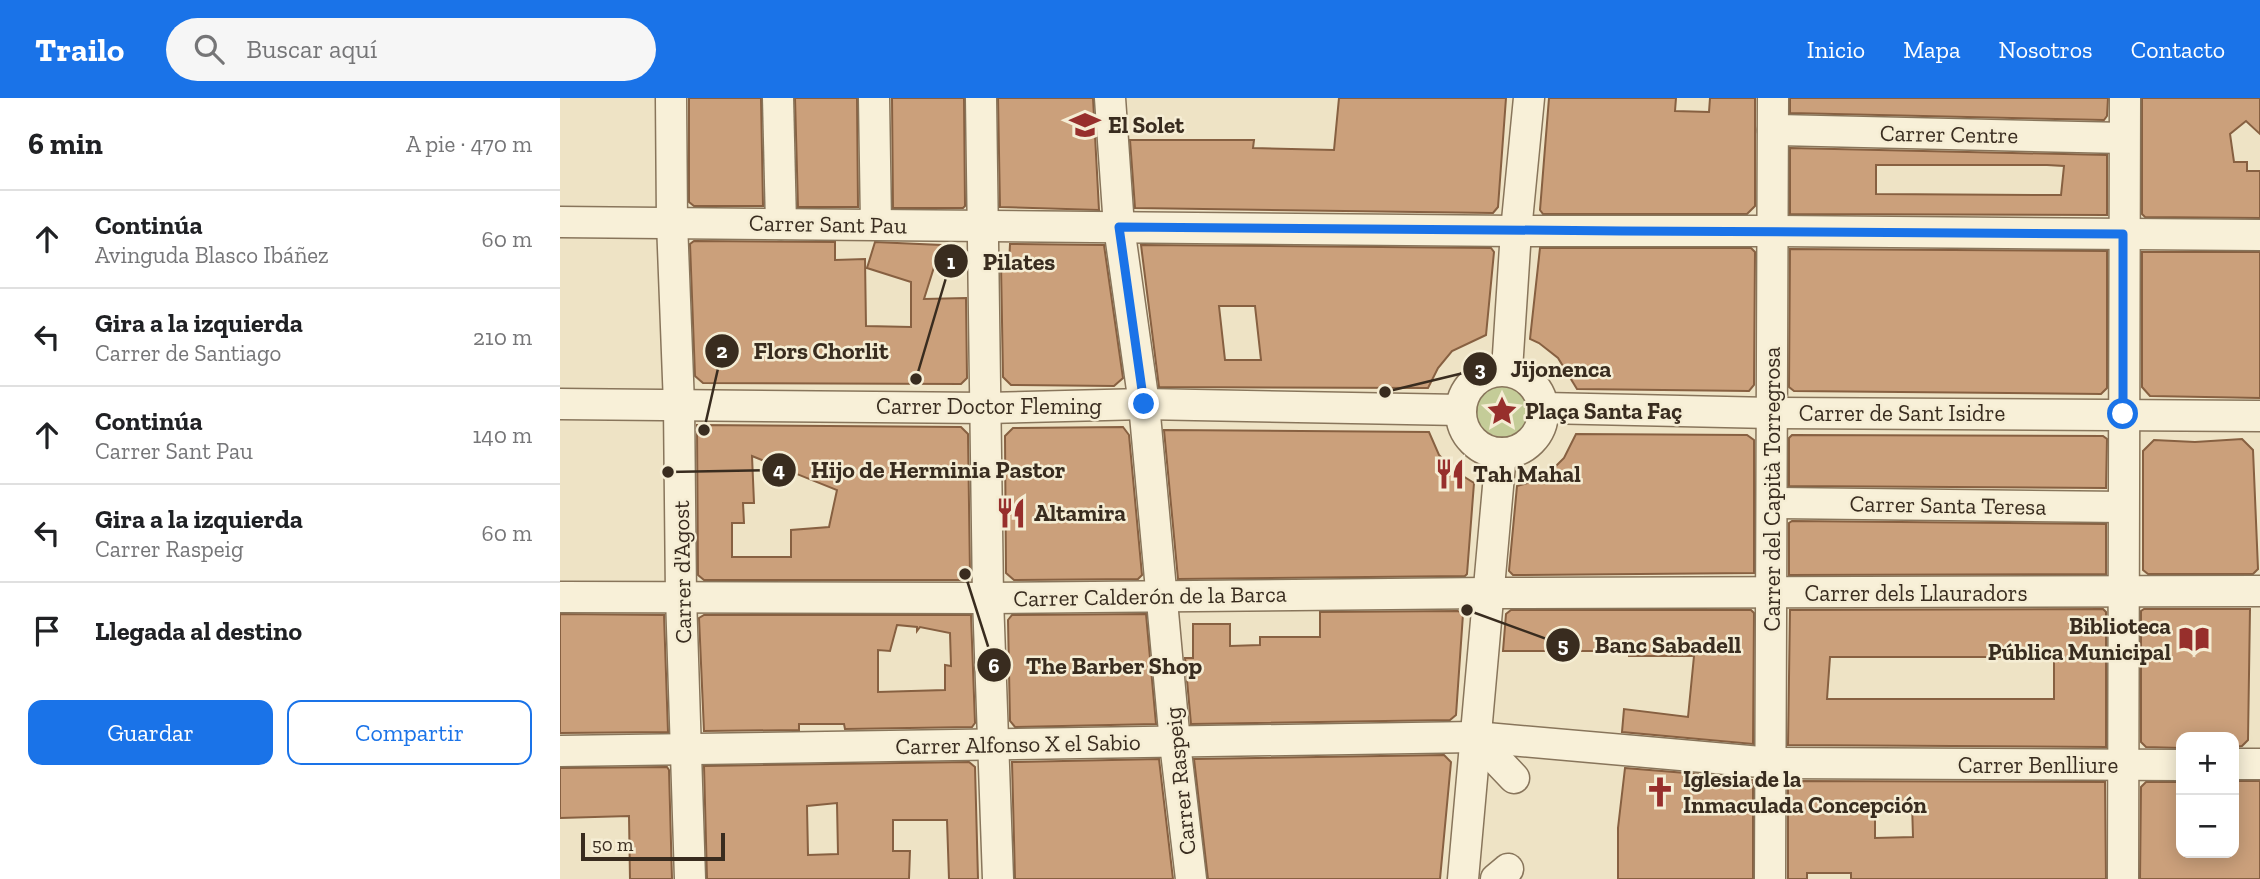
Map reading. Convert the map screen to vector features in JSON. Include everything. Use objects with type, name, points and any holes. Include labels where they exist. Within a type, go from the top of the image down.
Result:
[{"type":"street","name":"Carrer d'Agost","points":[[671,98],[681,596],[690,879]]},
{"type":"street","points":[[778,98],[781,224]]},
{"type":"street","points":[[874,98],[876,224]]},
{"type":"street","points":[[981,98],[988,598],[998,879]]},
{"type":"street","name":"Carrer Raspeig","points":[[1110,98],[1119,227],[1144,404],[1175,743],[1191,879]]},
{"type":"street","points":[[1507,370],[1516,231],[1529,98]]},
{"type":"street","name":"Carrer del Capità Torregrosa","points":[[1770,879],[1773,98]]},
{"type":"street","points":[[2123,879],[2125,98]]},
{"type":"street","name":"Carrer Centre","points":[[1773,130],[2124,138]]},
{"type":"street","name":"Carrer Sant Pau","points":[[560,222],[2260,235]]},
{"type":"street","points":[[1507,370],[1521,374],[1532,383],[1540,394],[1544,408],[1542,425],[1533,440],[1518,450],[1501,453],[1488,451],[1468,435],[1461,410],[1471,385],[1481,376],[1507,370]]},
{"type":"street","name":"Carrer Doctor Fleming","points":[[560,404],[986,408],[1144,404],[1461,410]]},
{"type":"street","name":"Carrer de Sant Isidre","points":[[1544,408],[1771,413],[2260,416]]},
{"type":"street","points":[[1463,879],[1475,737],[1488,701],[1491,669],[1488,593],[1501,453]]},
{"type":"street","name":"Carrer Santa Teresa","points":[[1773,503],[2123,507]]},
{"type":"street","name":"Carrer dels Llauradors","points":[[1488,593],[2260,591]]},
{"type":"street","name":"Carrer Calderón de la Barca","points":[[560,597],[988,598],[1488,593]]},
{"type":"street","points":[[1475,737],[1514,778]]},
{"type":"street","name":"Carrer Benlliure","points":[[1475,737],[1772,763],[2176,765]]},
{"type":"street","name":"Carrer Alfonso X el Sabio","points":[[560,751],[1475,737]]},
{"type":"street","points":[[2239,764],[2260,764]]},
{"type":"green space","points":[[1497,381],[1509,381],[1523,389],[1531,403],[1529,420],[1523,429],[1509,437],[1497,437],[1480,425],[1475,415],[1475,403],[1487,386]]},
{"type":"building","points":[[689,98],[761,98],[763,206],[694,206],[689,202]]},
{"type":"building","points":[[795,98],[857,98],[858,207],[798,207]]},
{"type":"building","points":[[892,98],[964,98],[963,208],[893,208]]},
{"type":"building","points":[[998,98],[1093,98],[1099,210],[1000,207]]},
{"type":"building","points":[[1339,98],[1506,98],[1498,207],[1493,213],[1135,208],[1130,140],[1254,140],[1253,148],[1334,150]]},
{"type":"building","points":[[1549,98],[1676,98],[1675,111],[1709,112],[1710,98],[1755,98],[1755,206],[1747,214],[1543,214],[1540,210]]},
{"type":"building","points":[[1790,98],[2108,98],[2107,116],[2104,120],[1790,113]]},
{"type":"building","points":[[2142,98],[2260,98],[2260,134],[2246,121],[2230,134],[2234,162],[2247,162],[2247,171],[2260,171],[2260,218],[2145,217],[2142,214]]},
{"type":"building","points":[[1790,148],[2107,155],[2107,215],[1790,214]],"holes":[[[1876,165],[2064,166],[2061,195],[1876,194]]]},
{"type":"building","points":[[694,241],[835,242],[835,260],[865,259],[866,326],[911,327],[911,282],[867,268],[875,242],[941,245],[924,299],[966,298],[967,378],[961,384],[703,383],[695,376],[690,244]]},
{"type":"building","points":[[1010,244],[1104,245],[1123,378],[1114,386],[1011,385],[1003,377],[1001,265],[1009,265]]},
{"type":"building","points":[[1141,245],[1491,248],[1494,252],[1486,335],[1452,351],[1438,368],[1428,388],[1159,387]],"holes":[[[1219,306],[1255,306],[1261,360],[1225,360]]]},
{"type":"building","points":[[1540,248],[1751,248],[1755,252],[1754,385],[1749,391],[1577,389],[1558,358],[1530,339]]},
{"type":"building","points":[[1790,249],[2107,251],[2107,388],[2101,394],[1794,391],[1789,387]]},
{"type":"building","points":[[2142,252],[2260,252],[2260,398],[2150,396],[2142,387]]},
{"type":"building","points":[[697,425],[961,427],[968,434],[970,574],[964,580],[704,580],[698,575]],"holes":[[[752,456],[837,490],[829,527],[791,530],[791,557],[732,557],[732,523],[744,523],[743,503],[754,503]]]},
{"type":"building","points":[[1123,427],[1129,435],[1142,575],[1138,579],[1014,580],[1006,573],[1005,436],[1013,428]]},
{"type":"building","points":[[1164,430],[1429,432],[1439,455],[1455,471],[1474,483],[1467,574],[1178,579]]},
{"type":"building","points":[[1576,434],[1747,435],[1754,440],[1754,573],[1513,575],[1509,571],[1517,486],[1535,481],[1551,471],[1564,458]]},
{"type":"building","points":[[1792,435],[2103,436],[2107,439],[2106,488],[1789,486],[1789,438]]},
{"type":"building","points":[[2242,439],[2253,450],[2258,569],[2253,574],[2148,574],[2143,570],[2143,451],[2154,440],[2195,442]]},
{"type":"building","points":[[1789,523],[2106,524],[2106,574],[1789,575]]},
{"type":"building","points":[[2103,609],[2106,612],[2106,747],[1788,745],[1790,610]],"holes":[[[1830,657],[2054,657],[2054,699],[1827,699]]]},
{"type":"building","points":[[2250,609],[2248,740],[2242,746],[2239,746],[2239,732],[2176,732],[2176,748],[2146,747],[2141,742],[2141,611]]},
{"type":"building","points":[[1511,610],[1751,610],[1754,613],[1753,744],[1622,732],[1624,709],[1688,717],[1694,656],[1629,656],[1629,651],[1503,651],[1506,614]]},
{"type":"building","points":[[1458,611],[1463,614],[1456,715],[1450,720],[1191,724],[1185,658],[1193,658],[1193,624],[1230,624],[1230,646],[1260,645],[1260,637],[1320,637],[1320,612]]},
{"type":"building","points":[[560,614],[664,615],[668,732],[560,733]]},
{"type":"building","points":[[1146,614],[1156,724],[1015,727],[1010,721],[1008,620],[1012,615]]},
{"type":"building","points":[[704,615],[971,615],[975,723],[972,727],[845,729],[844,724],[799,724],[799,730],[704,731],[699,618]],"holes":[[[897,625],[917,627],[917,631],[920,627],[950,633],[951,666],[945,665],[945,690],[878,692],[878,650],[890,651]]]},
{"type":"building","points":[[1444,755],[1451,762],[1440,879],[1208,879],[1194,759]]},
{"type":"building","points":[[1159,759],[1173,879],[1015,879],[1012,762]]},
{"type":"building","points":[[969,762],[975,767],[978,879],[949,879],[947,820],[893,820],[893,851],[910,851],[909,879],[707,879],[704,766]],"holes":[[[837,803],[838,854],[808,855],[807,806]]]},
{"type":"building","points":[[667,767],[672,879],[630,879],[629,816],[560,818],[560,768]]},
{"type":"building","points":[[1625,768],[1698,774],[1698,780],[1753,780],[1753,879],[1618,879],[1618,828]]},
{"type":"building","points":[[2239,781],[2260,781],[2260,879],[2140,879],[2141,787],[2146,782],[2176,782],[2176,858],[2239,858]]},
{"type":"building","points":[[2105,782],[2106,879],[1851,879],[1851,873],[1807,873],[1807,879],[1788,879],[1788,783]],"holes":[[[1875,803],[1912,803],[1913,837],[1875,838]]]},
{"type":"place","name":"El Solet","points":[[1085,125]]},
{"type":"place","name":"Pilates","points":[[916,379]]},
{"type":"place","name":"Jijonenca","points":[[1385,392]]},
{"type":"place","name":"Plaça Santa Faç","points":[[1502,411]]},
{"type":"place","name":"Flors Chorlit","points":[[704,430]]},
{"type":"place","name":"Hijo de Herminia Pastor","points":[[668,472]]},
{"type":"place","name":"Tah Mahal","points":[[1450,474]]},
{"type":"place","name":"Altamira","points":[[1011,513]]},
{"type":"place","name":"The Barber Shop","points":[[965,574]]},
{"type":"place","name":"Banc Sabadell","points":[[1467,610]]},
{"type":"place","name":"Biblioteca Pública Municipal","points":[[2194,639]]},
{"type":"place","name":"Iglesia de la Inmaculada Concepción","points":[[1660,792]]},
{"type":"route","points":[[1144,404],[1119,227],[2123,234],[2123,414]]}]
